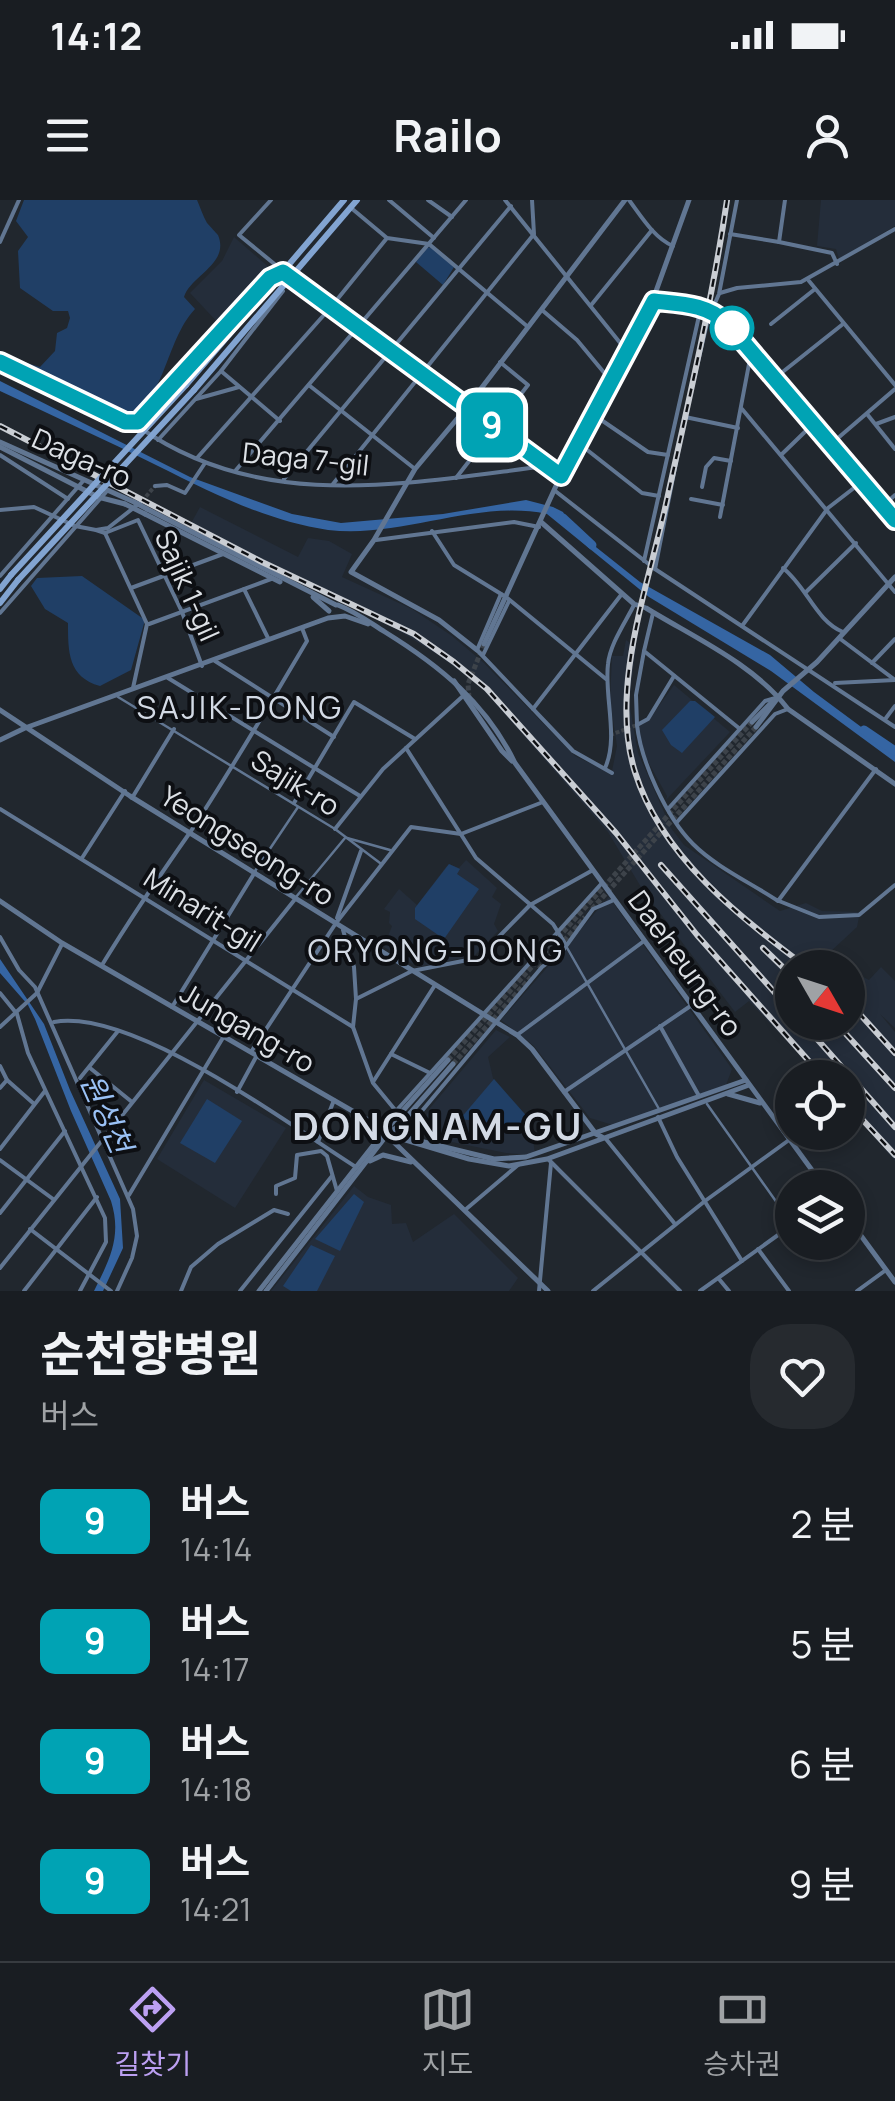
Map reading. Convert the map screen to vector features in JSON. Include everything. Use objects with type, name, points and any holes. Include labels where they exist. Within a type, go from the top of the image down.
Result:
[{"type":"main road","points":[[0,589],[190,387],[344,200]]},
{"type":"main road","points":[[286,274],[357,200]]},
{"type":"main road","points":[[0,603],[14,578]]},
{"type":"street","points":[[0,242],[19,200]]},
{"type":"street","points":[[271,200],[238,235],[561,476]]},
{"type":"street","points":[[388,200],[486,294],[528,327]]},
{"type":"street","points":[[428,200],[452,218]]},
{"type":"street","points":[[234,472],[466,200]]},
{"type":"street","points":[[505,200],[621,344],[630,350]]},
{"type":"street","points":[[331,486],[534,234],[532,200]]},
{"type":"street","points":[[612,774],[573,752],[480,652],[438,620],[351,572],[416,469],[627,200],[665,243],[674,246]]},
{"type":"street","points":[[480,652],[577,442],[654,301],[690,200]]},
{"type":"street","points":[[655,569],[708,318],[719,294],[738,200]]},
{"type":"street","points":[[779,242],[784,200]]},
{"type":"street","points":[[282,481],[510,206]]},
{"type":"street","points":[[350,208],[386,238],[431,241]]},
{"type":"street","points":[[719,294],[736,288],[808,279],[895,229]]},
{"type":"street","points":[[590,305],[652,230]]},
{"type":"street","points":[[730,234],[832,253],[837,264]]},
{"type":"street","points":[[196,460],[331,307],[386,238]]},
{"type":"street","points":[[158,440],[278,301],[286,274]]},
{"type":"street","points":[[0,362],[125,422],[138,422],[270,278],[286,274]]},
{"type":"street","points":[[808,279],[895,387],[831,444]]},
{"type":"street","points":[[770,324],[816,289]]},
{"type":"street","points":[[654,301],[713,310],[757,356],[895,520]]},
{"type":"street","points":[[644,562],[701,307]]},
{"type":"street","points":[[542,310],[576,340],[612,381]]},
{"type":"street","points":[[775,378],[842,324]]},
{"type":"street","points":[[720,517],[748,364],[757,356]]},
{"type":"street","points":[[456,478],[497,430],[528,385],[500,362]]},
{"type":"street","points":[[221,370],[280,422]]},
{"type":"street","points":[[310,386],[416,469]]},
{"type":"street","points":[[196,399],[239,387]]},
{"type":"street","points":[[742,409],[895,592]]},
{"type":"street","points":[[146,413],[143,424],[154,433],[163,434]]},
{"type":"street","points":[[866,414],[895,448]]},
{"type":"street","points":[[593,415],[648,452],[668,455]]},
{"type":"street","points":[[876,425],[895,416]]},
{"type":"street","points":[[686,417],[738,428]]},
{"type":"street","name":"Daga 7-gil","points":[[138,422],[158,440],[205,464],[282,481],[331,486],[408,485],[546,466]]},
{"type":"street","points":[[782,454],[814,424]]},
{"type":"street","points":[[577,442],[642,492],[659,496]]},
{"type":"street","name":"Daga-ro","points":[[0,444],[81,483],[137,502],[146,511]]},
{"type":"street","points":[[0,455],[68,499]]},
{"type":"street","points":[[702,487],[706,468],[714,458],[731,461]]},
{"type":"street","points":[[155,486],[187,490],[205,464]]},
{"type":"street","points":[[742,626],[828,508],[863,482]]},
{"type":"street","points":[[0,576],[81,483]]},
{"type":"street","name":"Daga-ro","points":[[81,483],[101,498],[146,511]]},
{"type":"street","points":[[0,613],[107,490]]},
{"type":"street","points":[[553,493],[644,562],[895,727]]},
{"type":"street","points":[[884,506],[895,494]]},
{"type":"street","points":[[691,499],[723,506]]},
{"type":"street","points":[[96,530],[108,528],[137,502]]},
{"type":"street","points":[[0,510],[34,507],[75,526],[105,534],[147,624],[132,690]]},
{"type":"street","points":[[146,511],[223,554],[337,605],[378,628]]},
{"type":"street","points":[[146,511],[317,599],[332,615],[378,628]]},
{"type":"street","name":"Sajik 1-gil","points":[[105,534],[138,520],[182,612],[202,666]]},
{"type":"street","points":[[376,537],[407,538],[514,522],[541,523],[634,604],[781,694],[788,709],[895,784]]},
{"type":"street","points":[[41,530],[56,530],[60,544]]},
{"type":"street","points":[[432,532],[454,565],[506,597],[606,679]]},
{"type":"street","points":[[806,592],[856,543]]},
{"type":"street","points":[[131,588],[223,554]]},
{"type":"street","points":[[783,568],[806,592],[828,626],[895,680]]},
{"type":"street","points":[[147,624],[273,577]]},
{"type":"street","points":[[754,725],[895,577]]},
{"type":"street","points":[[244,589],[269,640]]},
{"type":"street","points":[[533,710],[622,594]]},
{"type":"street","points":[[484,644],[506,597]]},
{"type":"street","points":[[480,652],[506,597]]},
{"type":"street","points":[[605,768],[610,742],[608,657],[634,604]]},
{"type":"street","points":[[332,615],[337,605]]},
{"type":"street","points":[[0,740],[342,612],[337,605]]},
{"type":"street","points":[[654,613],[636,696],[636,724],[645,763],[668,809],[694,846],[778,901],[819,918],[859,915],[895,885]]},
{"type":"street","points":[[102,965],[274,697],[307,641],[302,628]]},
{"type":"street","name":"Daeheung-ro","points":[[378,628],[452,678],[475,702],[514,762],[775,1119]]},
{"type":"street","points":[[872,663],[895,640]]},
{"type":"street","points":[[644,651],[740,729]]},
{"type":"street","points":[[214,661],[334,737]]},
{"type":"street","points":[[636,724],[648,719],[674,676]]},
{"type":"street","points":[[168,678],[360,796]]},
{"type":"street","name":"Daeheung-ro","points":[[452,678],[502,751],[514,762]]},
{"type":"street","points":[[831,682],[895,680]]},
{"type":"street","points":[[668,809],[765,701],[781,694]]},
{"type":"street","name":"Sajik-ro","points":[[117,696],[335,828],[380,863]]},
{"type":"street","points":[[335,828],[406,748],[462,696]]},
{"type":"street","points":[[172,1007],[354,702],[415,739]]},
{"type":"street","points":[[471,703],[514,762]]},
{"type":"street","points":[[884,719],[895,706]]},
{"type":"street","points":[[677,822],[774,714],[788,709]]},
{"type":"street","name":"Yeongseong-ro","points":[[0,710],[132,798],[517,1036],[532,1049],[599,1136]]},
{"type":"street","points":[[132,798],[174,730]]},
{"type":"street","points":[[406,748],[476,858],[558,930],[659,1114],[678,1157],[742,1261]]},
{"type":"street","points":[[778,901],[876,769]]},
{"type":"street","points":[[82,858],[125,791]]},
{"type":"street","points":[[676,800],[680,809],[688,809]]},
{"type":"street","points":[[237,1092],[292,989],[336,922],[410,827],[461,834],[543,802]]},
{"type":"street","name":"Minarit-gil","points":[[0,809],[352,1027]]},
{"type":"street","points":[[0,1268],[3,1259],[346,837]]},
{"type":"street","name":"Sajik-ro","points":[[346,837],[390,850]]},
{"type":"street","points":[[336,922],[365,844]]},
{"type":"street","points":[[356,999],[412,971],[478,958],[530,905],[593,870]]},
{"type":"street","points":[[415,1128],[416,1118],[472,1026],[602,882]]},
{"type":"street","points":[[592,894],[604,904]]},
{"type":"street","points":[[375,1124],[396,1111],[430,1073],[484,1037],[594,909],[614,900]]},
{"type":"street","name":"Jungang-ro","points":[[0,901],[62,943],[375,1124],[548,1291]]},
{"type":"street","points":[[342,928],[354,967],[356,999],[352,1027],[373,1082],[396,1111]]},
{"type":"street","points":[[0,938],[52,1022],[129,1195],[137,1236],[132,1258],[114,1291],[30,1228]]},
{"type":"street","points":[[517,1036],[644,941]]},
{"type":"street","points":[[0,1027],[35,994],[62,943]]},
{"type":"street","points":[[373,1082],[435,985]]},
{"type":"street","points":[[0,993],[18,1012],[28,1053],[83,1161],[105,1218],[106,1242],[91,1277],[80,1291]]},
{"type":"street","points":[[564,1092],[692,1005]]},
{"type":"street","points":[[52,1022],[102,1025],[172,1052],[360,1166]]},
{"type":"street","points":[[472,1026],[484,1037]]},
{"type":"street","points":[[660,1026],[702,1099],[775,1201]]},
{"type":"street","points":[[78,1079],[118,1031]]},
{"type":"street","points":[[129,1195],[224,1036]]},
{"type":"street","points":[[391,1054],[430,1073]]},
{"type":"street","points":[[386,1134],[398,1127],[453,1060]]},
{"type":"street","points":[[262,1291],[386,1134],[453,1060]]},
{"type":"street","points":[[726,1090],[734,1064]]},
{"type":"street","points":[[0,1066],[6,1080],[34,1104]]},
{"type":"street","points":[[90,1068],[132,1102]]},
{"type":"street","points":[[0,1088],[6,1080]]},
{"type":"street","points":[[262,1291],[337,1191],[360,1166],[383,1155],[418,1165],[416,1149],[426,1145],[508,1160],[599,1136],[748,1083]]},
{"type":"street","points":[[726,1090],[764,1104]]},
{"type":"street","points":[[0,1149],[45,1091]]},
{"type":"street","points":[[318,1142],[334,1100]]},
{"type":"street","points":[[422,1100],[414,1117],[415,1128],[426,1145]]},
{"type":"street","points":[[0,1213],[65,1131]]},
{"type":"street","points":[[386,1134],[492,1164],[549,1161],[599,1136],[609,1140],[675,1224]]},
{"type":"street","points":[[592,1291],[776,1150]]},
{"type":"street","points":[[276,1194],[276,1186],[295,1178],[297,1155],[321,1151],[337,1191]]},
{"type":"street","points":[[0,1160],[52,1200]]},
{"type":"street","points":[[549,1161],[680,1291]]},
{"type":"street","points":[[540,1287],[549,1161]]},
{"type":"street","points":[[464,1211],[518,1164]]},
{"type":"street","points":[[240,1291],[332,1176]]},
{"type":"street","points":[[24,1291],[97,1198]]},
{"type":"street","points":[[182,1291],[190,1267],[218,1244],[274,1210],[288,1214]]},
{"type":"street","points":[[700,1291],[775,1237]]},
{"type":"street","points":[[865,1241],[895,1282]]},
{"type":"street","points":[[758,1249],[789,1291]]},
{"type":"street","points":[[858,1291],[886,1270]]},
{"type":"street","points":[[718,1278],[729,1291]]},
{"type":"shaded area","points":[[24,200],[197,200],[207,223],[218,235],[219,254],[184,297],[195,309],[177,338],[157,387],[137,412],[123,420],[0,361],[0,355],[40,367],[55,351],[57,333],[67,328],[70,318],[68,311],[53,311],[20,288],[18,251],[28,237],[16,221]]},
{"type":"shaded area","points":[[821,200],[895,200],[895,226],[839,259],[836,249],[817,246]]},
{"type":"shaded area","points":[[234,237],[271,269],[221,326],[190,293],[222,261]]},
{"type":"shaded area","points":[[431,247],[454,267],[443,285],[416,262]]},
{"type":"shaded area","points":[[0,381],[190,477],[292,514],[341,523],[443,514],[526,500],[553,507],[563,512],[572,528],[640,582],[770,655],[895,752],[895,762],[771,671],[649,597],[547,514],[493,511],[355,531],[305,526],[240,505],[199,486],[0,391]]},
{"type":"shaded area","points":[[200,507],[298,557],[308,538],[329,541],[352,554],[342,577],[412,609],[452,636],[484,663],[575,756],[606,771],[612,771],[617,746],[610,700],[612,656],[623,656],[626,640],[636,647],[629,702],[638,753],[671,828],[684,845],[780,911],[806,903],[822,911],[860,912],[857,927],[832,950],[775,950],[775,1028],[749,1001],[735,1012],[644,892],[608,832],[482,688],[393,627],[189,527]]},
{"type":"shaded area","points":[[82,576],[145,620],[131,670],[100,686],[76,670],[70,653],[68,623],[45,609],[31,586],[37,578]]},
{"type":"shaded area","points":[[674,685],[730,732],[666,800],[646,758],[638,727],[648,721]]},
{"type":"shaded area","points":[[690,701],[715,717],[682,753],[671,745],[662,730]]},
{"type":"shaded area","points":[[466,860],[497,888],[492,897],[501,904],[494,924],[498,931],[474,956],[418,967],[384,947],[392,926],[390,912],[384,909],[399,889],[417,905],[449,864],[459,868]]},
{"type":"shaded area","points":[[449,864],[460,869],[457,874],[479,889],[444,939],[415,919],[415,908]]},
{"type":"shaded area","points":[[609,897],[732,1069],[726,1085],[613,1125],[590,1118],[534,1046],[501,1020]]},
{"type":"shaded area","points":[[0,959],[44,1024],[120,1199],[123,1248],[103,1291],[94,1291],[115,1236],[111,1201],[35,1019],[0,973]]},
{"type":"shaded area","points":[[881,967],[895,981],[895,1028],[880,1014],[895,1032],[895,1161],[865,1127],[865,1060],[805,1060],[786,1040],[865,1040],[865,978],[869,980]]},
{"type":"shaded area","points":[[496,1030],[510,1037],[488,1057],[494,1082],[531,1121],[535,1155],[437,1139],[425,1134],[421,1127],[430,1108]]},
{"type":"shaded area","points":[[494,1079],[531,1121],[532,1128],[460,1119]]},
{"type":"shaded area","points":[[204,1080],[286,1128],[235,1208],[157,1159]]},
{"type":"shaded area","points":[[207,1099],[242,1121],[215,1163],[180,1143]]},
{"type":"shaded area","points":[[354,1186],[368,1197],[391,1205],[392,1224],[406,1223],[413,1242],[454,1214],[518,1278],[509,1291],[271,1291]]},
{"type":"shaded area","points":[[354,1194],[364,1202],[340,1251],[315,1239]]},
{"type":"shaded area","points":[[311,1245],[335,1256],[317,1291],[291,1291],[283,1286]]},
{"type":"waterway","points":[[563,518],[592,545]]},
{"type":"waterway","points":[[864,730],[895,751]]},
{"type":"tunnel","points":[[142,501],[155,486]]},
{"type":"tunnel","points":[[469,698],[468,684],[484,644]]},
{"type":"tunnel","points":[[448,1060],[752,722]]},
{"type":"tunnel","points":[[610,735],[637,725]]},
{"type":"tunnel","points":[[592,909],[756,727]]},
{"type":"tunnel","points":[[539,969],[585,917]]},
{"type":"tunnel","points":[[453,1064],[531,977]]},
{"type":"railway","points":[[727,200],[699,352],[634,638],[626,707],[628,740],[647,802],[683,858],[730,906],[785,950]]},
{"type":"railway","points":[[0,426],[262,562],[414,634],[454,662],[487,689],[616,833],[697,935],[808,1060]]},
{"type":"railway","points":[[661,865],[775,993]]},
{"type":"railway","points":[[763,948],[775,960]]},
{"type":"railway","points":[[865,1020],[895,1053]]},
{"type":"railway","points":[[818,1040],[895,1127]]},
{"type":"railway","points":[[851,1040],[895,1088]]},
{"type":"railway","points":[[865,1122],[895,1155]]},
{"type":"bus line","name":"9","points":[[0,362],[125,422],[138,422],[270,278],[283,272],[561,476],[654,301],[701,307],[713,310],[728,324],[895,520]]},
{"type":"district","name":"SAJIK-DONG","points":[[240,707]]},
{"type":"district","name":"ORYONG-DONG","points":[[436,950]]},
{"type":"district","name":"DONGNAM-GU","points":[[438,1125]]},
{"type":"water label","name":"원성천","points":[[107,1113]]}]
